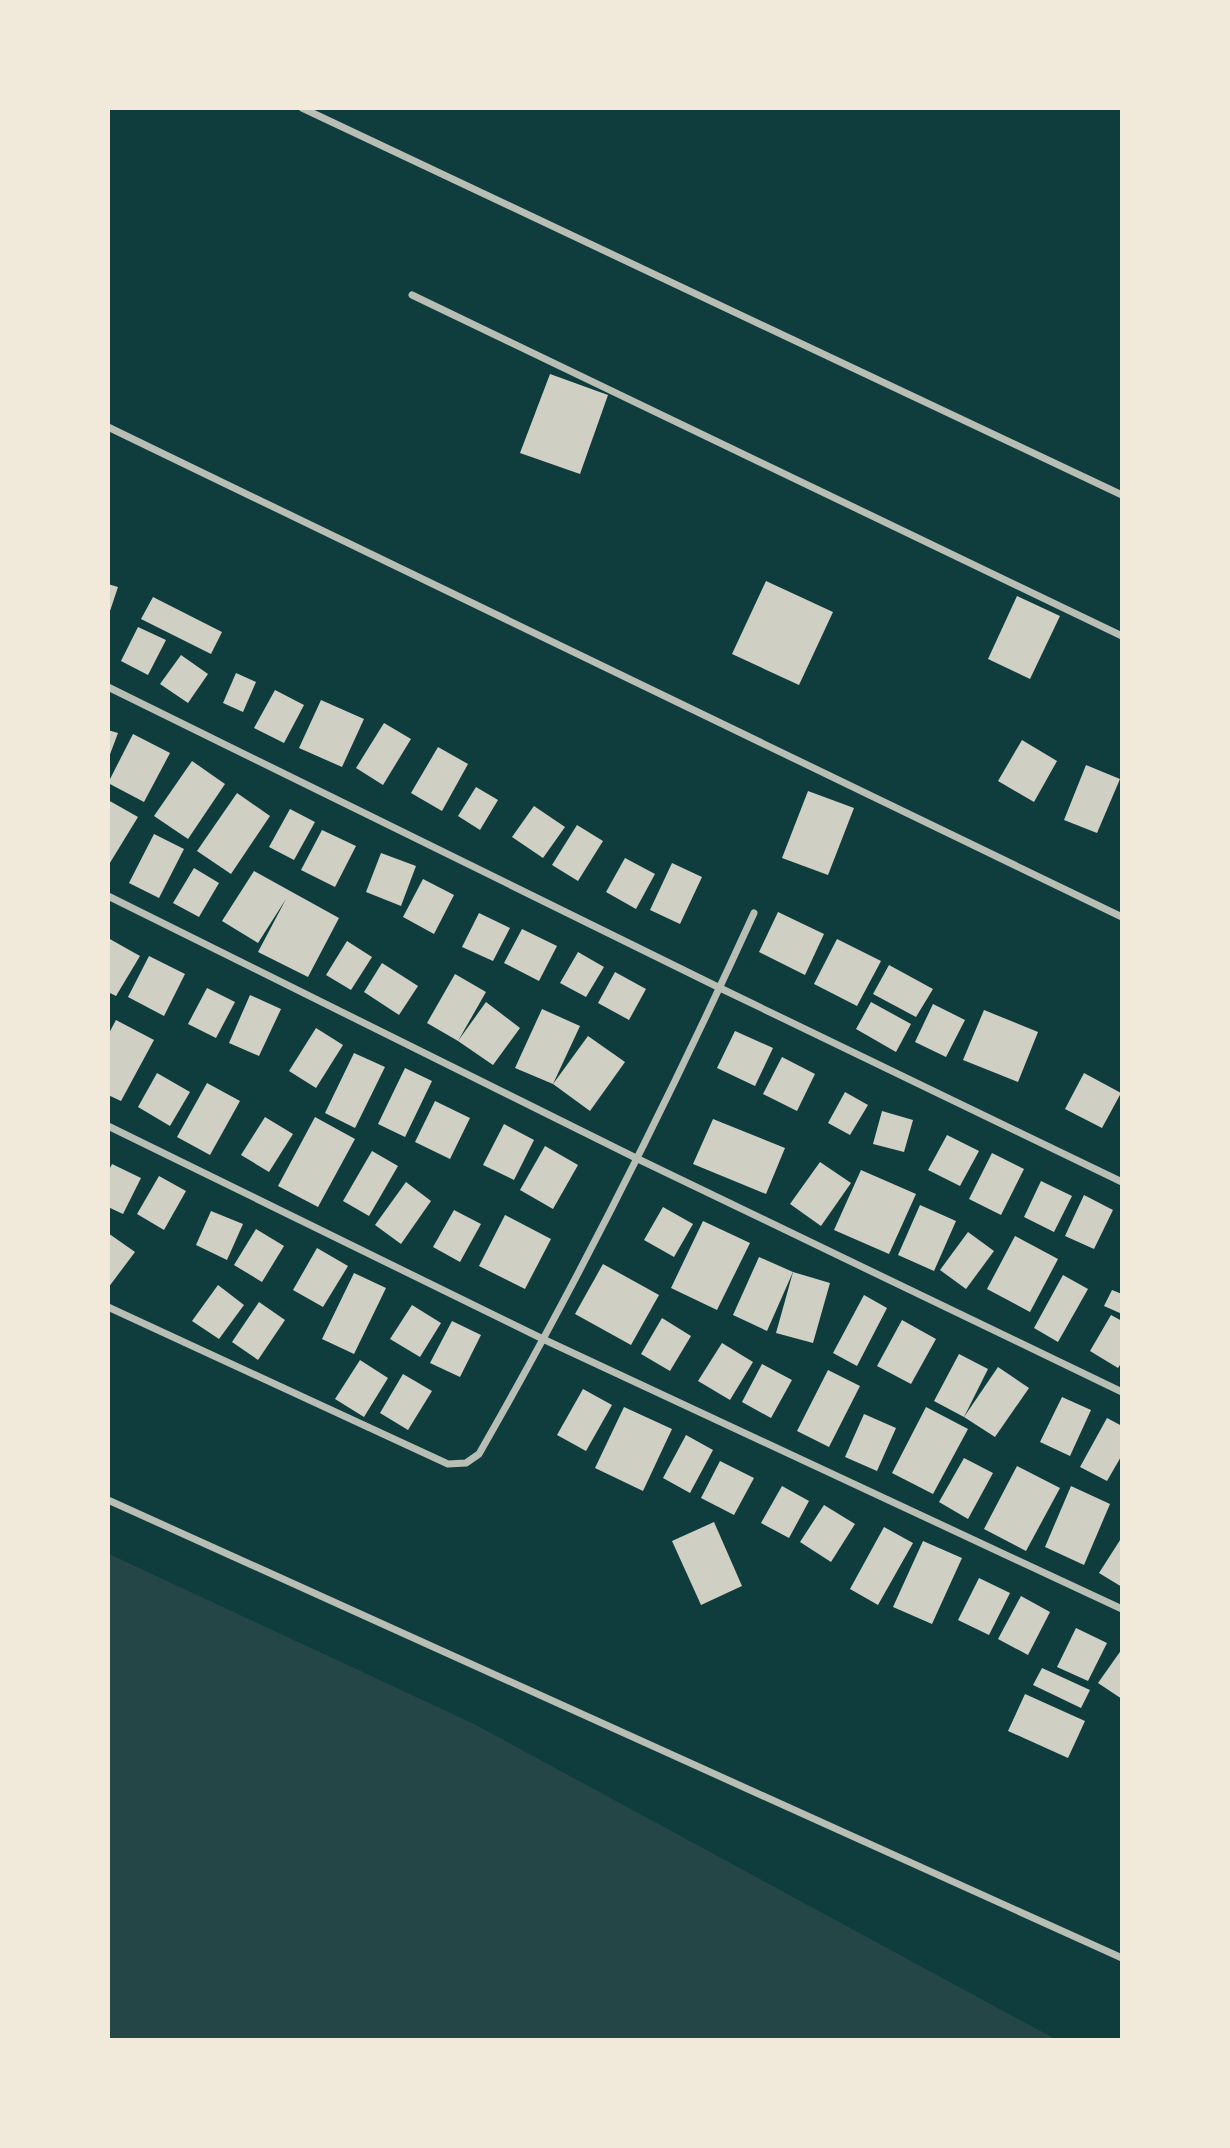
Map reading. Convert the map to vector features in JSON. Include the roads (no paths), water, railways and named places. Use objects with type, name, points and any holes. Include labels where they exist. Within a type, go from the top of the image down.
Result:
[{"type":"street","points":[[302,108],[1122,495]]},
{"type":"street","points":[[412,295],[1122,636]]},
{"type":"street","points":[[108,427],[1122,917]]},
{"type":"street","points":[[108,687],[1122,1182]]},
{"type":"street","points":[[108,896],[638,1159],[1122,1392]]},
{"type":"street","points":[[108,1307],[448,1464],[466,1463],[479,1454],[545,1340],[638,1159],[754,912]]},
{"type":"street","points":[[108,1126],[545,1340],[1122,1609]]},
{"type":"street","points":[[108,1500],[1122,1958]]}]
